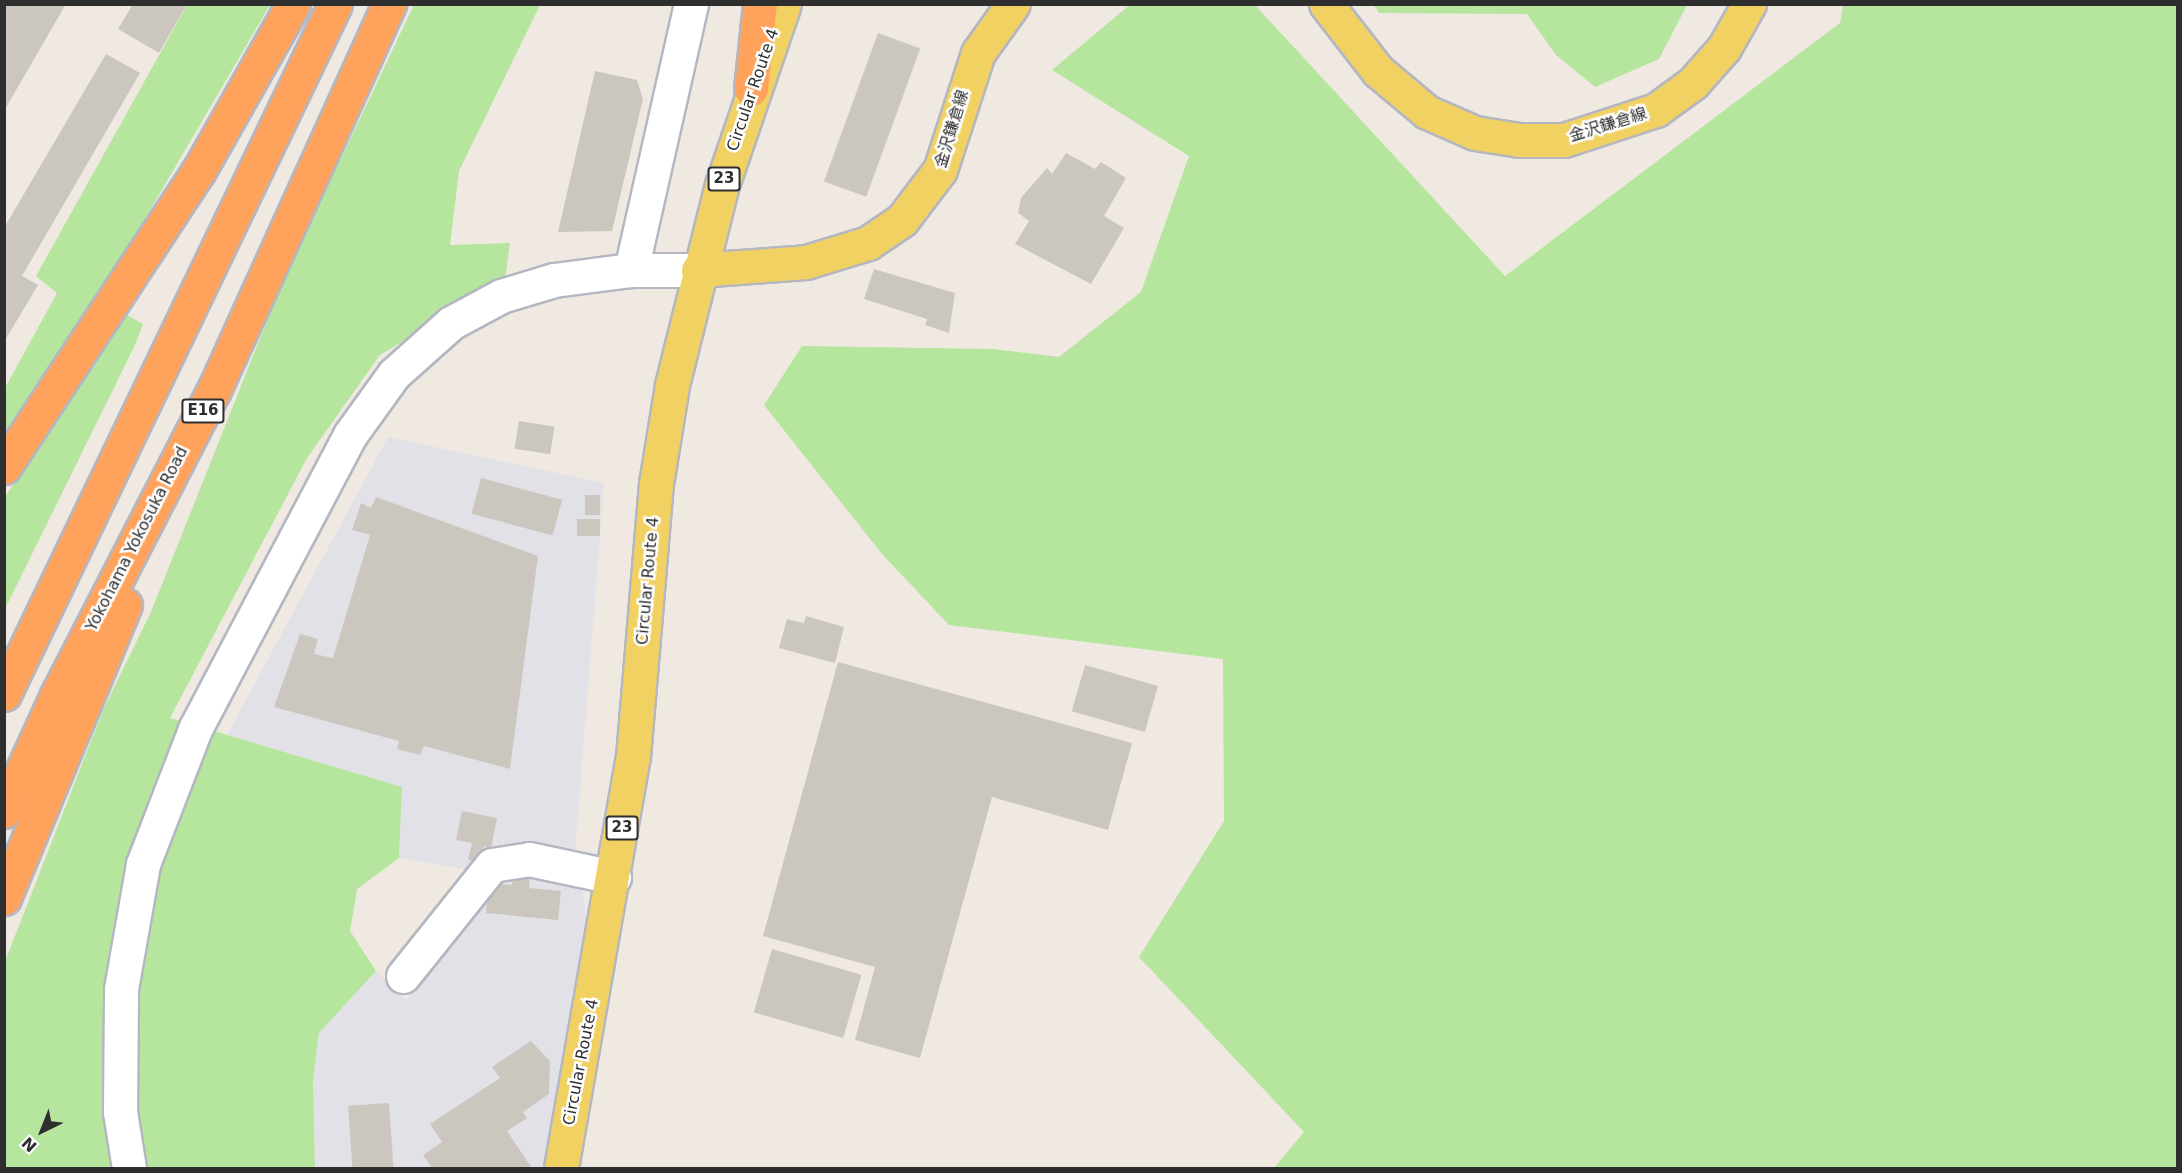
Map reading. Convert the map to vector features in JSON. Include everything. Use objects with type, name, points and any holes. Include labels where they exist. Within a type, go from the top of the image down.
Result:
[{"type":"highway","points":[[4,467],[198,172],[293,4]]},
{"type":"highway","points":[[4,694],[335,4]]},
{"type":"highway","name":"Yokohama Yokosuka Road","points":[[4,811],[57,695],[214,390],[389,4]]},
{"type":"highway","points":[[751,89],[760,4]]},
{"type":"highway","points":[[4,898],[214,390]]},
{"type":"main road","name":"Circular Route 4","points":[[561,1168],[614,877],[633,757],[656,484],[698,270],[751,89],[784,4]]},
{"type":"main road","name":"金沢鎌倉線","points":[[698,270],[806,262],[868,243],[902,220],[940,170],[978,52],[1013,4]]},
{"type":"main road","name":"金沢鎌倉線","points":[[1326,4],[1378,71],[1426,112],[1475,133],[1520,140],[1564,140],[1656,110],[1701,74],[1742,22],[1749,4]]},
{"type":"street","points":[[631,270],[691,4]]},
{"type":"street","points":[[129,1168],[120,1112],[121,988],[143,864],[195,729],[350,435],[394,374],[451,322],[501,296],[554,280],[631,270],[698,270]]},
{"type":"street","points":[[404,976],[492,865],[529,859],[614,877]]},
{"type":"shaded area","points":[[388,437],[604,483],[575,854],[474,871],[399,858],[402,787],[227,735]]},
{"type":"shaded area","points":[[502,870],[582,882],[586,919],[543,1168],[315,1168],[313,1079],[319,1033],[376,971],[407,1000]]},
{"type":"green space","points":[[1131,4],[1255,5],[1505,276],[1840,23],[1843,5],[2177,5],[2177,1168],[1274,1168],[1304,1132],[1139,957],[1224,821],[1223,659],[949,625],[882,554],[764,405],[802,346],[992,349],[1059,357],[1141,292],[1189,156],[1052,70]]},
{"type":"green space","points":[[187,5],[270,5],[105,287],[5,431],[5,388],[57,293],[36,276]]},
{"type":"green space","points":[[414,5],[540,5],[459,171],[450,245],[510,243],[505,280],[380,355],[307,458],[170,718],[402,787],[399,858],[357,889],[350,931],[376,971],[319,1033],[313,1079],[315,1168],[5,1168],[4,964],[104,708],[151,612],[284,278]]},
{"type":"green space","points":[[1374,5],[1687,5],[1659,59],[1595,87],[1556,55],[1527,14],[1379,13]]},
{"type":"green space","points":[[127,315],[143,324],[134,347],[5,609],[5,497]]},
{"type":"building","points":[[4,4],[66,4],[4,111]]},
{"type":"building","points":[[133,4],[187,4],[159,53],[118,29]]},
{"type":"building","points":[[878,33],[920,48],[866,197],[824,181]]},
{"type":"building","points":[[106,54],[140,73],[22,276],[38,285],[4,342],[4,228]]},
{"type":"building","points":[[595,71],[637,80],[643,99],[612,231],[558,232]]},
{"type":"building","points":[[1066,153],[1095,169],[1101,162],[1126,178],[1104,216],[1124,228],[1091,284],[1015,244],[1029,221],[1018,213],[1021,198],[1047,168],[1052,174]]},
{"type":"building","points":[[874,269],[955,293],[949,333],[925,325],[927,319],[864,299]]},
{"type":"building","points":[[519,421],[555,427],[550,454],[515,449]]},
{"type":"building","points":[[481,478],[562,500],[553,535],[471,514]]},
{"type":"building","points":[[585,495],[600,495],[600,515],[585,515]]},
{"type":"building","points":[[376,497],[538,556],[510,769],[424,746],[420,755],[397,749],[399,741],[274,707],[300,634],[318,639],[314,654],[333,658],[370,535],[352,530],[361,503],[371,508]]},
{"type":"building","points":[[577,519],[600,519],[600,536],[577,536]]},
{"type":"building","points":[[806,616],[844,627],[835,663],[779,648],[787,619],[804,623]]},
{"type":"building","points":[[838,662],[1132,743],[1108,830],[992,797],[920,1058],[855,1040],[875,967],[763,936]]},
{"type":"building","points":[[1085,665],[1158,686],[1145,732],[1072,711]]},
{"type":"building","points":[[462,811],[497,818],[491,848],[484,846],[480,863],[468,860],[472,843],[456,840]]},
{"type":"building","points":[[513,874],[530,876],[529,888],[561,891],[558,920],[486,913],[489,883],[512,885]]},
{"type":"building","points":[[772,949],[861,975],[843,1038],[754,1012]]},
{"type":"building","points":[[531,1041],[550,1061],[549,1094],[523,1112],[527,1118],[507,1131],[532,1168],[432,1168],[423,1155],[442,1142],[430,1124],[500,1078],[492,1067]]},
{"type":"building","points":[[389,1103],[394,1168],[352,1168],[348,1106]]}]
